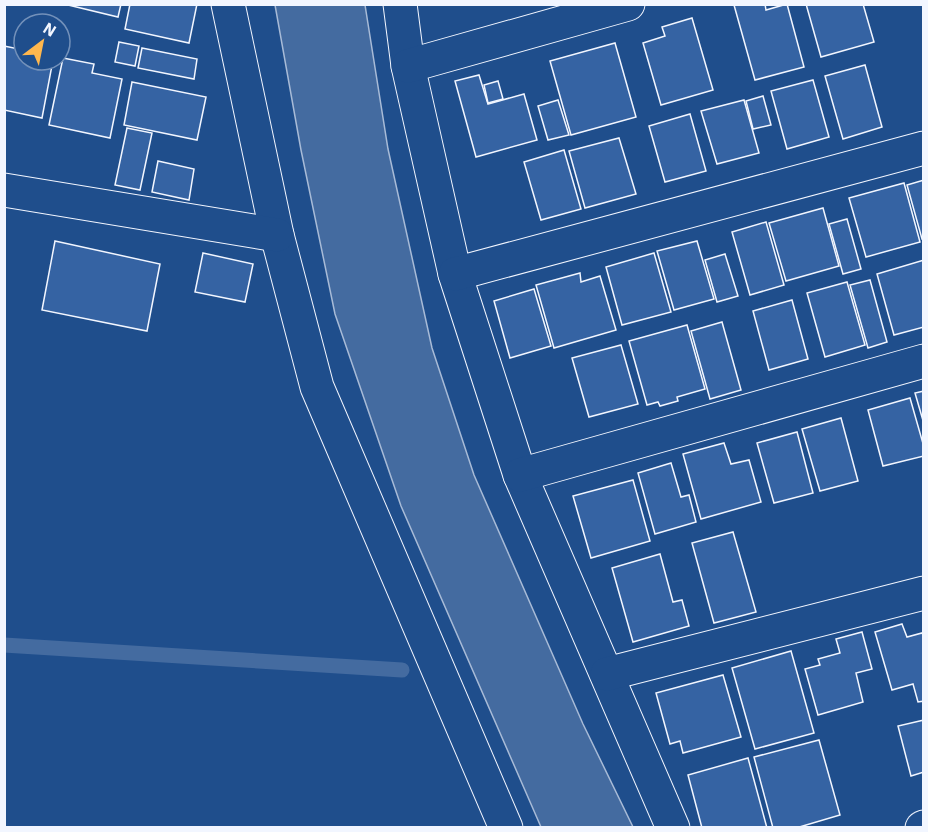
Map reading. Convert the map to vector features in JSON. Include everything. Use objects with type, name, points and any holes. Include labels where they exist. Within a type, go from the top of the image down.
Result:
[{"type":"street","points":[[228,4],[277,235],[317,387],[506,828]]},
{"type":"street","points":[[400,4],[408,66],[455,274],[520,476],[673,828]]},
{"type":"street","points":[[408,66],[627,4]]},
{"type":"street","points":[[455,274],[924,148]]},
{"type":"street","points":[[4,190],[277,235]]},
{"type":"street","points":[[520,476],[924,361]]},
{"type":"street","points":[[607,674],[924,592]]},
{"type":"water","points":[[275,5],[365,5],[388,149],[432,348],[474,475],[583,724],[633,827],[541,827],[401,506],[335,314],[301,150]]},
{"type":"building","points":[[64,4],[121,4],[118,17]]},
{"type":"building","points":[[130,4],[197,4],[189,43],[125,29]]},
{"type":"building","points":[[765,4],[766,10],[787,4],[804,67],[755,80],[734,5]]},
{"type":"building","points":[[806,4],[863,4],[874,42],[821,57]]},
{"type":"building","points":[[692,18],[713,90],[661,105],[643,43],[665,36],[662,27]]},
{"type":"building","points":[[119,42],[139,46],[135,66],[115,62]]},
{"type":"building","points":[[615,43],[636,117],[571,135],[550,61]]},
{"type":"building","points":[[4,46],[12,48],[12,72],[51,72],[42,118],[4,110]]},
{"type":"building","points":[[142,48],[197,59],[194,79],[138,68]]},
{"type":"building","points":[[72,60],[94,64],[92,73],[122,79],[110,138],[49,125],[60,72],[72,72]]},
{"type":"building","points":[[865,65],[882,127],[843,139],[825,76]]},
{"type":"building","points":[[479,75],[488,104],[524,94],[537,140],[476,157],[455,81]]},
{"type":"building","points":[[813,80],[829,137],[787,149],[771,91]]},
{"type":"building","points":[[498,81],[503,99],[488,103],[484,85]]},
{"type":"building","points":[[132,82],[206,97],[197,140],[124,125]]},
{"type":"building","points":[[763,96],[771,125],[753,129],[746,101]]},
{"type":"building","points":[[558,100],[569,135],[548,140],[538,106]]},
{"type":"building","points":[[744,100],[759,153],[717,164],[701,111]]},
{"type":"building","points":[[690,114],[706,171],[665,182],[649,126]]},
{"type":"building","points":[[127,128],[152,133],[140,190],[115,185]]},
{"type":"building","points":[[619,138],[636,194],[585,208],[569,151]]},
{"type":"building","points":[[564,150],[581,209],[541,220],[524,162]]},
{"type":"building","points":[[158,161],[194,169],[189,200],[152,192]]},
{"type":"building","points":[[924,180],[924,238],[922,239],[907,185]]},
{"type":"building","points":[[904,183],[920,242],[866,257],[849,198]]},
{"type":"building","points":[[823,208],[839,266],[786,281],[769,223]]},
{"type":"building","points":[[847,219],[861,269],[843,274],[829,224]]},
{"type":"building","points":[[766,222],[784,285],[750,295],[732,232]]},
{"type":"building","points":[[55,241],[160,264],[147,331],[42,310]]},
{"type":"building","points":[[697,241],[714,299],[674,310],[657,251]]},
{"type":"building","points":[[203,253],[253,264],[245,302],[195,292]]},
{"type":"building","points":[[654,253],[671,312],[622,325],[606,267]]},
{"type":"building","points":[[725,254],[738,296],[717,302],[705,260]]},
{"type":"building","points":[[924,260],[924,327],[894,335],[877,274]]},
{"type":"building","points":[[580,273],[581,282],[600,276],[616,330],[554,348],[536,285]]},
{"type":"building","points":[[870,280],[887,342],[868,348],[850,285]]},
{"type":"building","points":[[847,282],[865,345],[825,357],[807,293]]},
{"type":"building","points":[[534,289],[551,346],[510,358],[494,301]]},
{"type":"building","points":[[792,300],[808,359],[769,370],[753,311]]},
{"type":"building","points":[[722,322],[741,390],[710,399],[691,331]]},
{"type":"building","points":[[687,325],[705,389],[677,397],[678,401],[660,406],[658,402],[647,405],[629,341]]},
{"type":"building","points":[[621,345],[638,404],[589,417],[572,358]]},
{"type":"building","points":[[924,391],[924,424],[915,393]]},
{"type":"building","points":[[910,398],[924,447],[924,456],[883,466],[868,410]]},
{"type":"building","points":[[841,418],[858,481],[820,491],[802,429]]},
{"type":"building","points":[[797,432],[813,493],[774,503],[757,443]]},
{"type":"building","points":[[724,443],[731,464],[749,460],[761,502],[701,519],[683,454]]},
{"type":"building","points":[[671,463],[681,497],[689,495],[696,522],[655,534],[638,473]]},
{"type":"building","points":[[633,480],[650,541],[591,558],[573,496]]},
{"type":"building","points":[[733,532],[756,612],[714,623],[692,543]]},
{"type":"building","points":[[660,554],[673,602],[682,600],[689,626],[633,642],[612,568]]},
{"type":"building","points":[[902,624],[907,637],[922,633],[924,637],[924,701],[918,702],[913,684],[892,690],[875,632]]},
{"type":"building","points":[[862,632],[872,669],[856,673],[863,702],[818,715],[805,669],[820,665],[818,659],[840,653],[836,639]]},
{"type":"building","points":[[791,651],[814,733],[755,749],[732,668]]},
{"type":"building","points":[[723,675],[741,737],[683,753],[680,741],[670,744],[656,693]]},
{"type":"building","points":[[924,720],[924,772],[911,776],[898,726]]},
{"type":"building","points":[[819,740],[840,815],[796,828],[773,828],[754,757]]},
{"type":"building","points":[[748,758],[767,828],[702,828],[688,775]]},
{"type":"waterway","points":[[4,645],[402,670]]}]
